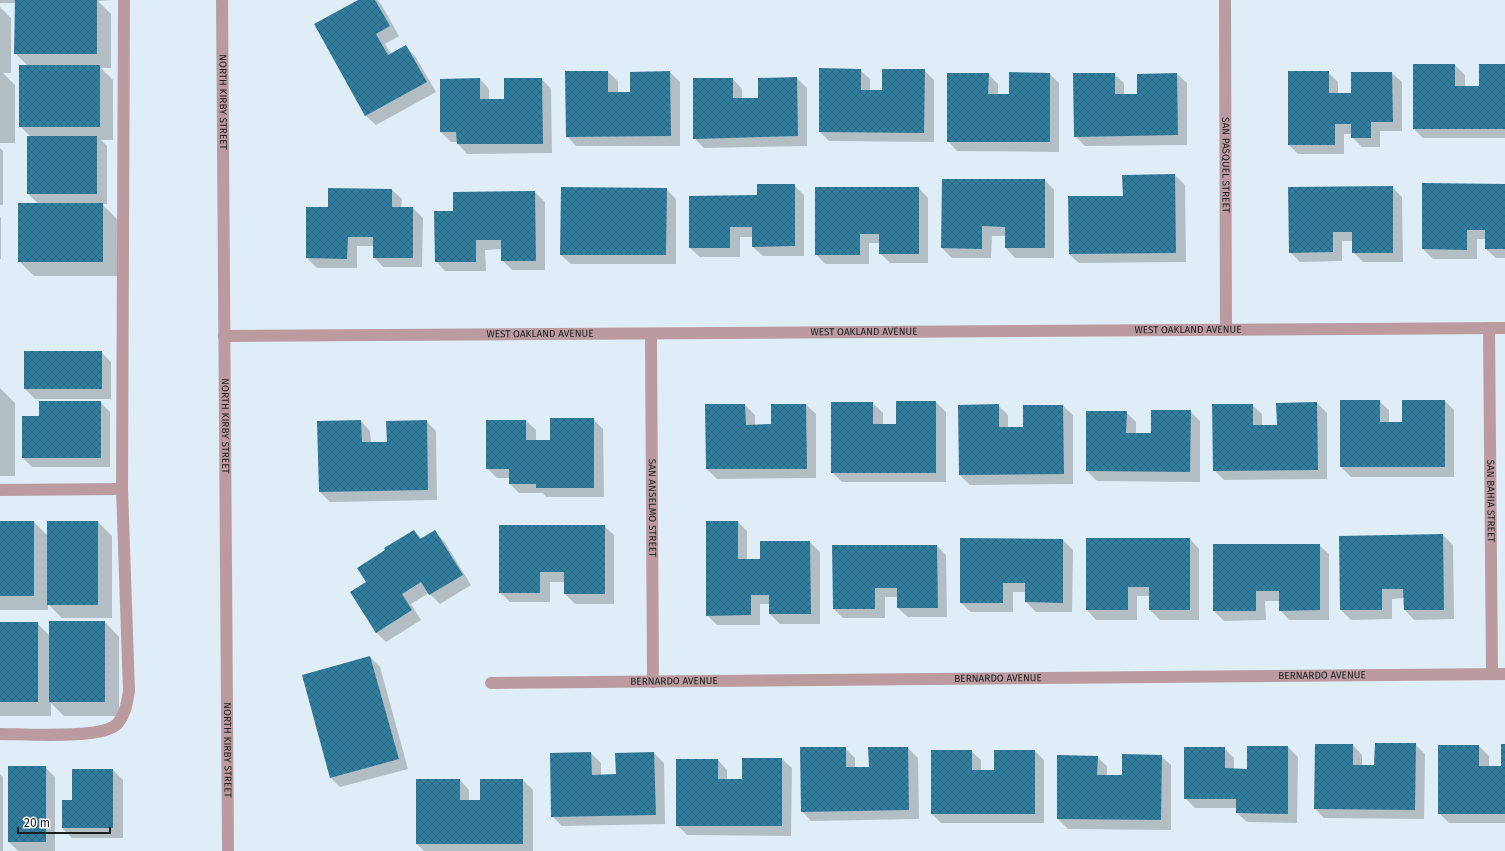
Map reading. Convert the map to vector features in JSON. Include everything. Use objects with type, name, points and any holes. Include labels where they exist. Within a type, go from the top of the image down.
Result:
[{"type":"street","points":[[0,734],[83,734],[101,731],[118,724],[125,711],[129,691],[122,489],[124,0]]},
{"type":"street","name":"NORTH KIRBY STREET","points":[[222,0],[228,851]]},
{"type":"street","name":"SAN PASQUEL STREET","points":[[1225,0],[1226,330]]},
{"type":"street","name":"SAN BAHIA STREET","points":[[1489,328],[1492,674]]},
{"type":"street","name":"WEST OAKLAND AVENUE","points":[[224,336],[1505,328]]},
{"type":"street","name":"SAN ANSELMO STREET","points":[[651,334],[653,682]]},
{"type":"street","points":[[0,490],[122,489]]},
{"type":"street","name":"BERNARDO AVENUE","points":[[491,683],[1505,674]]},
{"type":"building","points":[[15,0],[97,0],[97,54],[14,54]]},
{"type":"building","points":[[358,0],[375,0],[390,26],[376,34],[388,55],[406,45],[427,82],[365,116],[314,24]]},
{"type":"building","points":[[1413,64],[1455,64],[1455,86],[1479,86],[1479,64],[1505,64],[1505,129],[1413,129]]},
{"type":"building","points":[[19,65],[100,65],[100,127],[19,127]]},
{"type":"building","points":[[819,68],[861,69],[861,90],[882,90],[882,69],[925,69],[924,133],[819,132]]},
{"type":"building","points":[[565,71],[608,71],[608,92],[630,92],[630,72],[670,71],[671,136],[566,137]]},
{"type":"building","points":[[1288,71],[1329,71],[1329,93],[1351,93],[1351,72],[1392,72],[1393,122],[1371,122],[1371,138],[1351,138],[1351,124],[1335,124],[1335,145],[1288,145]]},
{"type":"building","points":[[1009,72],[1050,73],[1050,142],[947,142],[947,73],[989,73],[988,94],[1009,94]]},
{"type":"building","points":[[1073,73],[1115,73],[1115,94],[1137,94],[1137,74],[1177,73],[1178,135],[1074,137]]},
{"type":"building","points":[[797,77],[798,136],[693,139],[693,78],[733,78],[733,98],[758,98],[758,78]]},
{"type":"building","points":[[480,78],[480,99],[504,99],[504,78],[542,78],[543,144],[457,144],[456,132],[440,132],[440,79]]},
{"type":"building","points":[[27,136],[97,136],[97,194],[27,194]]},
{"type":"building","points":[[1175,174],[1176,253],[1069,254],[1068,196],[1123,196],[1122,175]]},
{"type":"building","points":[[942,179],[1045,179],[1045,248],[1005,248],[1005,227],[982,226],[982,249],[941,248]]},
{"type":"building","points":[[1422,183],[1505,184],[1505,249],[1485,249],[1485,230],[1467,230],[1467,250],[1422,249]]},
{"type":"building","points":[[757,184],[795,184],[795,246],[752,247],[752,227],[730,227],[730,248],[689,248],[689,196],[757,195]]},
{"type":"building","points":[[1393,186],[1393,253],[1352,253],[1352,232],[1333,232],[1333,252],[1289,253],[1288,187]]},
{"type":"building","points":[[561,187],[667,188],[666,255],[560,255]]},
{"type":"building","points":[[815,187],[919,187],[919,254],[879,254],[879,234],[860,234],[860,255],[815,255]]},
{"type":"building","points":[[328,188],[392,189],[392,207],[413,207],[413,258],[373,258],[373,237],[348,237],[347,259],[306,258],[306,207],[328,207]]},
{"type":"building","points":[[535,191],[536,261],[501,261],[501,240],[476,240],[476,262],[435,262],[434,211],[453,211],[453,192]]},
{"type":"building","points":[[18,203],[103,203],[103,262],[18,262]]},
{"type":"building","points":[[24,351],[102,351],[102,389],[24,389]]},
{"type":"building","points":[[1340,400],[1380,400],[1380,422],[1402,422],[1402,400],[1445,400],[1445,467],[1340,467]]},
{"type":"building","points":[[39,401],[101,401],[101,458],[22,458],[22,416],[39,416]]},
{"type":"building","points":[[896,401],[936,401],[936,473],[831,473],[831,402],[873,402],[873,424],[896,424]]},
{"type":"building","points":[[1317,402],[1318,470],[1213,471],[1212,404],[1253,404],[1253,425],[1277,425],[1276,403]]},
{"type":"building","points":[[705,404],[745,404],[746,425],[771,424],[771,404],[806,404],[807,469],[706,469]]},
{"type":"building","points":[[999,404],[999,427],[1023,427],[1023,405],[1063,405],[1064,474],[959,475],[958,405]]},
{"type":"building","points":[[1151,410],[1191,410],[1190,472],[1086,471],[1086,411],[1127,411],[1126,433],[1151,433]]},
{"type":"building","points":[[550,418],[594,418],[594,488],[536,488],[536,484],[509,484],[509,469],[486,469],[486,420],[526,420],[526,440],[550,440]]},
{"type":"building","points":[[361,420],[362,442],[387,442],[386,421],[427,420],[428,490],[319,492],[317,421]]},
{"type":"building","points":[[0,521],[34,521],[34,596],[0,596]]},
{"type":"building","points":[[47,521],[98,521],[98,605],[47,605]]},
{"type":"building","points":[[706,521],[738,521],[738,559],[760,559],[760,541],[810,541],[811,614],[769,614],[769,595],[751,595],[751,615],[706,616]]},
{"type":"building","points":[[499,525],[605,525],[605,594],[564,594],[564,572],[540,572],[540,593],[499,593]]},
{"type":"building","points":[[414,530],[420,539],[435,530],[463,575],[429,595],[421,582],[402,594],[412,610],[376,633],[350,592],[366,582],[357,568],[385,550],[384,548]]},
{"type":"building","points":[[1443,534],[1444,610],[1404,610],[1403,589],[1382,589],[1382,610],[1340,610],[1339,536]]},
{"type":"building","points":[[960,538],[1063,539],[1063,603],[1025,602],[1025,583],[1003,583],[1003,603],[960,603]]},
{"type":"building","points":[[1086,538],[1190,538],[1190,610],[1149,610],[1149,587],[1128,587],[1128,610],[1086,610]]},
{"type":"building","points":[[1213,544],[1320,544],[1320,610],[1279,611],[1279,591],[1256,591],[1256,611],[1213,611]]},
{"type":"building","points":[[832,545],[937,545],[938,608],[897,608],[897,588],[875,588],[875,609],[833,609]]},
{"type":"building","points":[[49,621],[105,621],[105,702],[49,702]]},
{"type":"building","points":[[0,622],[38,622],[38,702],[0,702]]},
{"type":"building","points":[[370,656],[399,759],[330,778],[302,675]]},
{"type":"building","points":[[1375,743],[1416,743],[1415,810],[1314,809],[1315,744],[1353,744],[1353,765],[1374,765]]},
{"type":"building","points":[[1501,744],[1505,744],[1505,814],[1438,814],[1438,745],[1479,745],[1479,766],[1501,766]]},
{"type":"building","points":[[1247,746],[1288,746],[1288,814],[1236,813],[1236,799],[1184,799],[1184,747],[1225,747],[1225,768],[1247,769]]},
{"type":"building","points":[[800,747],[846,747],[846,767],[869,767],[868,747],[908,747],[909,810],[801,812]]},
{"type":"building","points":[[931,750],[972,750],[972,770],[994,770],[994,750],[1035,750],[1035,814],[931,814]]},
{"type":"building","points":[[591,752],[592,775],[616,774],[615,753],[654,752],[656,815],[551,817],[550,753]]},
{"type":"building","points":[[1122,754],[1162,755],[1161,820],[1057,819],[1057,755],[1098,756],[1097,775],[1122,775]]},
{"type":"building","points":[[742,758],[782,758],[782,826],[676,826],[676,759],[718,759],[718,779],[742,779]]},
{"type":"building","points":[[8,766],[46,766],[46,842],[8,842]]},
{"type":"building","points":[[72,769],[113,769],[113,828],[62,828],[62,800],[72,800]]},
{"type":"building","points":[[416,779],[460,779],[460,800],[480,800],[480,779],[523,779],[523,844],[416,844]]}]
